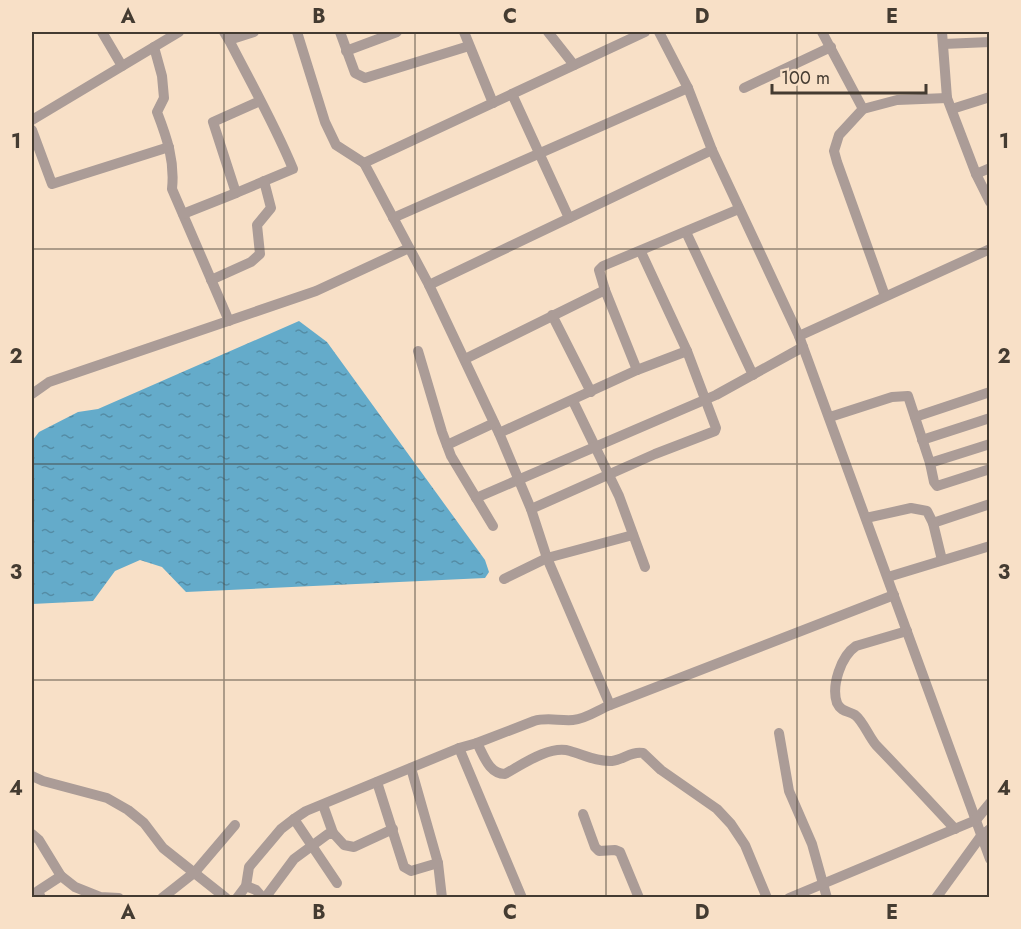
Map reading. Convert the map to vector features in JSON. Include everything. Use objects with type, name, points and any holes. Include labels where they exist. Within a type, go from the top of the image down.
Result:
[{"type":"street","points":[[102,32],[122,66]]},
{"type":"street","points":[[32,120],[179,32]]},
{"type":"street","points":[[183,214],[293,169],[283,144],[227,36],[254,32]]},
{"type":"street","points":[[297,32],[325,122],[336,145],[364,163],[429,285],[465,359],[531,509],[547,558],[610,705]]},
{"type":"street","points":[[340,32],[355,73],[365,78],[468,36],[493,103]]},
{"type":"street","points":[[346,51],[397,32]]},
{"type":"street","points":[[548,32],[574,65]]},
{"type":"street","points":[[364,163],[645,32]]},
{"type":"street","points":[[659,32],[688,88],[712,150],[801,341],[976,820],[985,832],[990,859]]},
{"type":"street","points":[[822,32],[863,109]]},
{"type":"street","points":[[942,32],[948,98],[976,174],[990,202]]},
{"type":"street","points":[[943,44],[990,42]]},
{"type":"street","points":[[154,47],[162,76],[164,98],[157,112],[169,147],[174,171],[172,189],[228,321]]},
{"type":"street","points":[[744,88],[831,47]]},
{"type":"street","points":[[393,218],[688,88]]},
{"type":"street","points":[[512,94],[569,218]]},
{"type":"street","points":[[952,109],[990,97]]},
{"type":"street","points":[[885,296],[834,151],[839,135],[863,109],[897,100],[948,98]]},
{"type":"street","points":[[236,193],[213,122],[260,101]]},
{"type":"street","points":[[32,130],[34,146],[52,184],[169,147]]},
{"type":"street","points":[[429,285],[712,150]]},
{"type":"street","points":[[976,174],[990,168]]},
{"type":"street","points":[[211,280],[251,262],[260,254],[257,225],[271,208],[264,182]]},
{"type":"street","points":[[637,370],[599,270],[603,266],[739,209]]},
{"type":"street","points":[[686,232],[753,375]]},
{"type":"street","points":[[32,394],[49,382],[316,291],[409,248]]},
{"type":"street","points":[[476,498],[716,395],[753,375],[801,341],[885,296],[990,249]]},
{"type":"street","points":[[531,509],[655,454],[715,431],[715,422],[687,351],[641,252]]},
{"type":"street","points":[[465,359],[605,290]]},
{"type":"street","points":[[552,315],[591,392]]},
{"type":"street","points":[[418,351],[447,445],[462,476],[493,526]]},
{"type":"street","points":[[447,445],[573,401],[637,370],[687,351]]},
{"type":"street","points":[[915,417],[990,392]]},
{"type":"street","points":[[830,417],[901,395],[908,396],[937,486],[990,469]]},
{"type":"street","points":[[573,401],[609,474],[645,567]]},
{"type":"street","points":[[922,440],[990,418]]},
{"type":"street","points":[[930,463],[990,444]]},
{"type":"street","points":[[933,523],[990,504]]},
{"type":"street","points":[[866,518],[911,508],[927,511],[933,523],[942,560]]},
{"type":"street","points":[[504,579],[547,558],[633,535]]},
{"type":"street","points":[[888,577],[990,546]]},
{"type":"street","points":[[237,897],[246,886],[249,867],[281,829],[294,819],[322,805],[459,748],[542,718],[575,720],[894,596]]},
{"type":"street","points":[[907,631],[856,646],[849,651],[839,666],[837,702],[841,709],[855,715],[868,736],[955,829]]},
{"type":"street","points":[[779,733],[789,791],[812,844],[827,897]]},
{"type":"street","points":[[477,743],[491,768],[498,774],[505,774],[553,751],[568,750],[586,757],[611,761],[622,759],[632,753],[643,753],[661,770],[717,809],[731,824],[745,845],[767,897]]},
{"type":"street","points":[[459,748],[522,897]]},
{"type":"street","points":[[411,768],[438,863],[442,897]]},
{"type":"street","points":[[32,776],[107,798],[128,810],[144,823],[163,848],[175,859],[226,897]]},
{"type":"street","points":[[377,782],[404,867],[408,870],[415,870],[438,863]]},
{"type":"street","points":[[789,897],[976,820],[990,803]]},
{"type":"street","points":[[322,805],[333,833],[344,845],[354,847],[393,829]]},
{"type":"street","points":[[583,814],[595,847],[599,851],[620,852],[639,897]]},
{"type":"street","points":[[294,819],[337,883]]},
{"type":"street","points":[[162,897],[195,872],[235,825]]},
{"type":"street","points":[[936,897],[985,832]]},
{"type":"street","points":[[246,886],[256,890],[264,897],[294,859],[311,845],[333,833]]},
{"type":"street","points":[[32,834],[39,840],[61,876],[75,887],[100,897],[119,897]]},
{"type":"street","points":[[41,897],[38,891],[61,876]]},
{"type":"water","points":[[299,321],[327,342],[485,560],[489,572],[485,578],[186,592],[162,567],[140,560],[115,571],[93,601],[32,604],[32,441],[39,432],[78,412],[98,409]]}]
